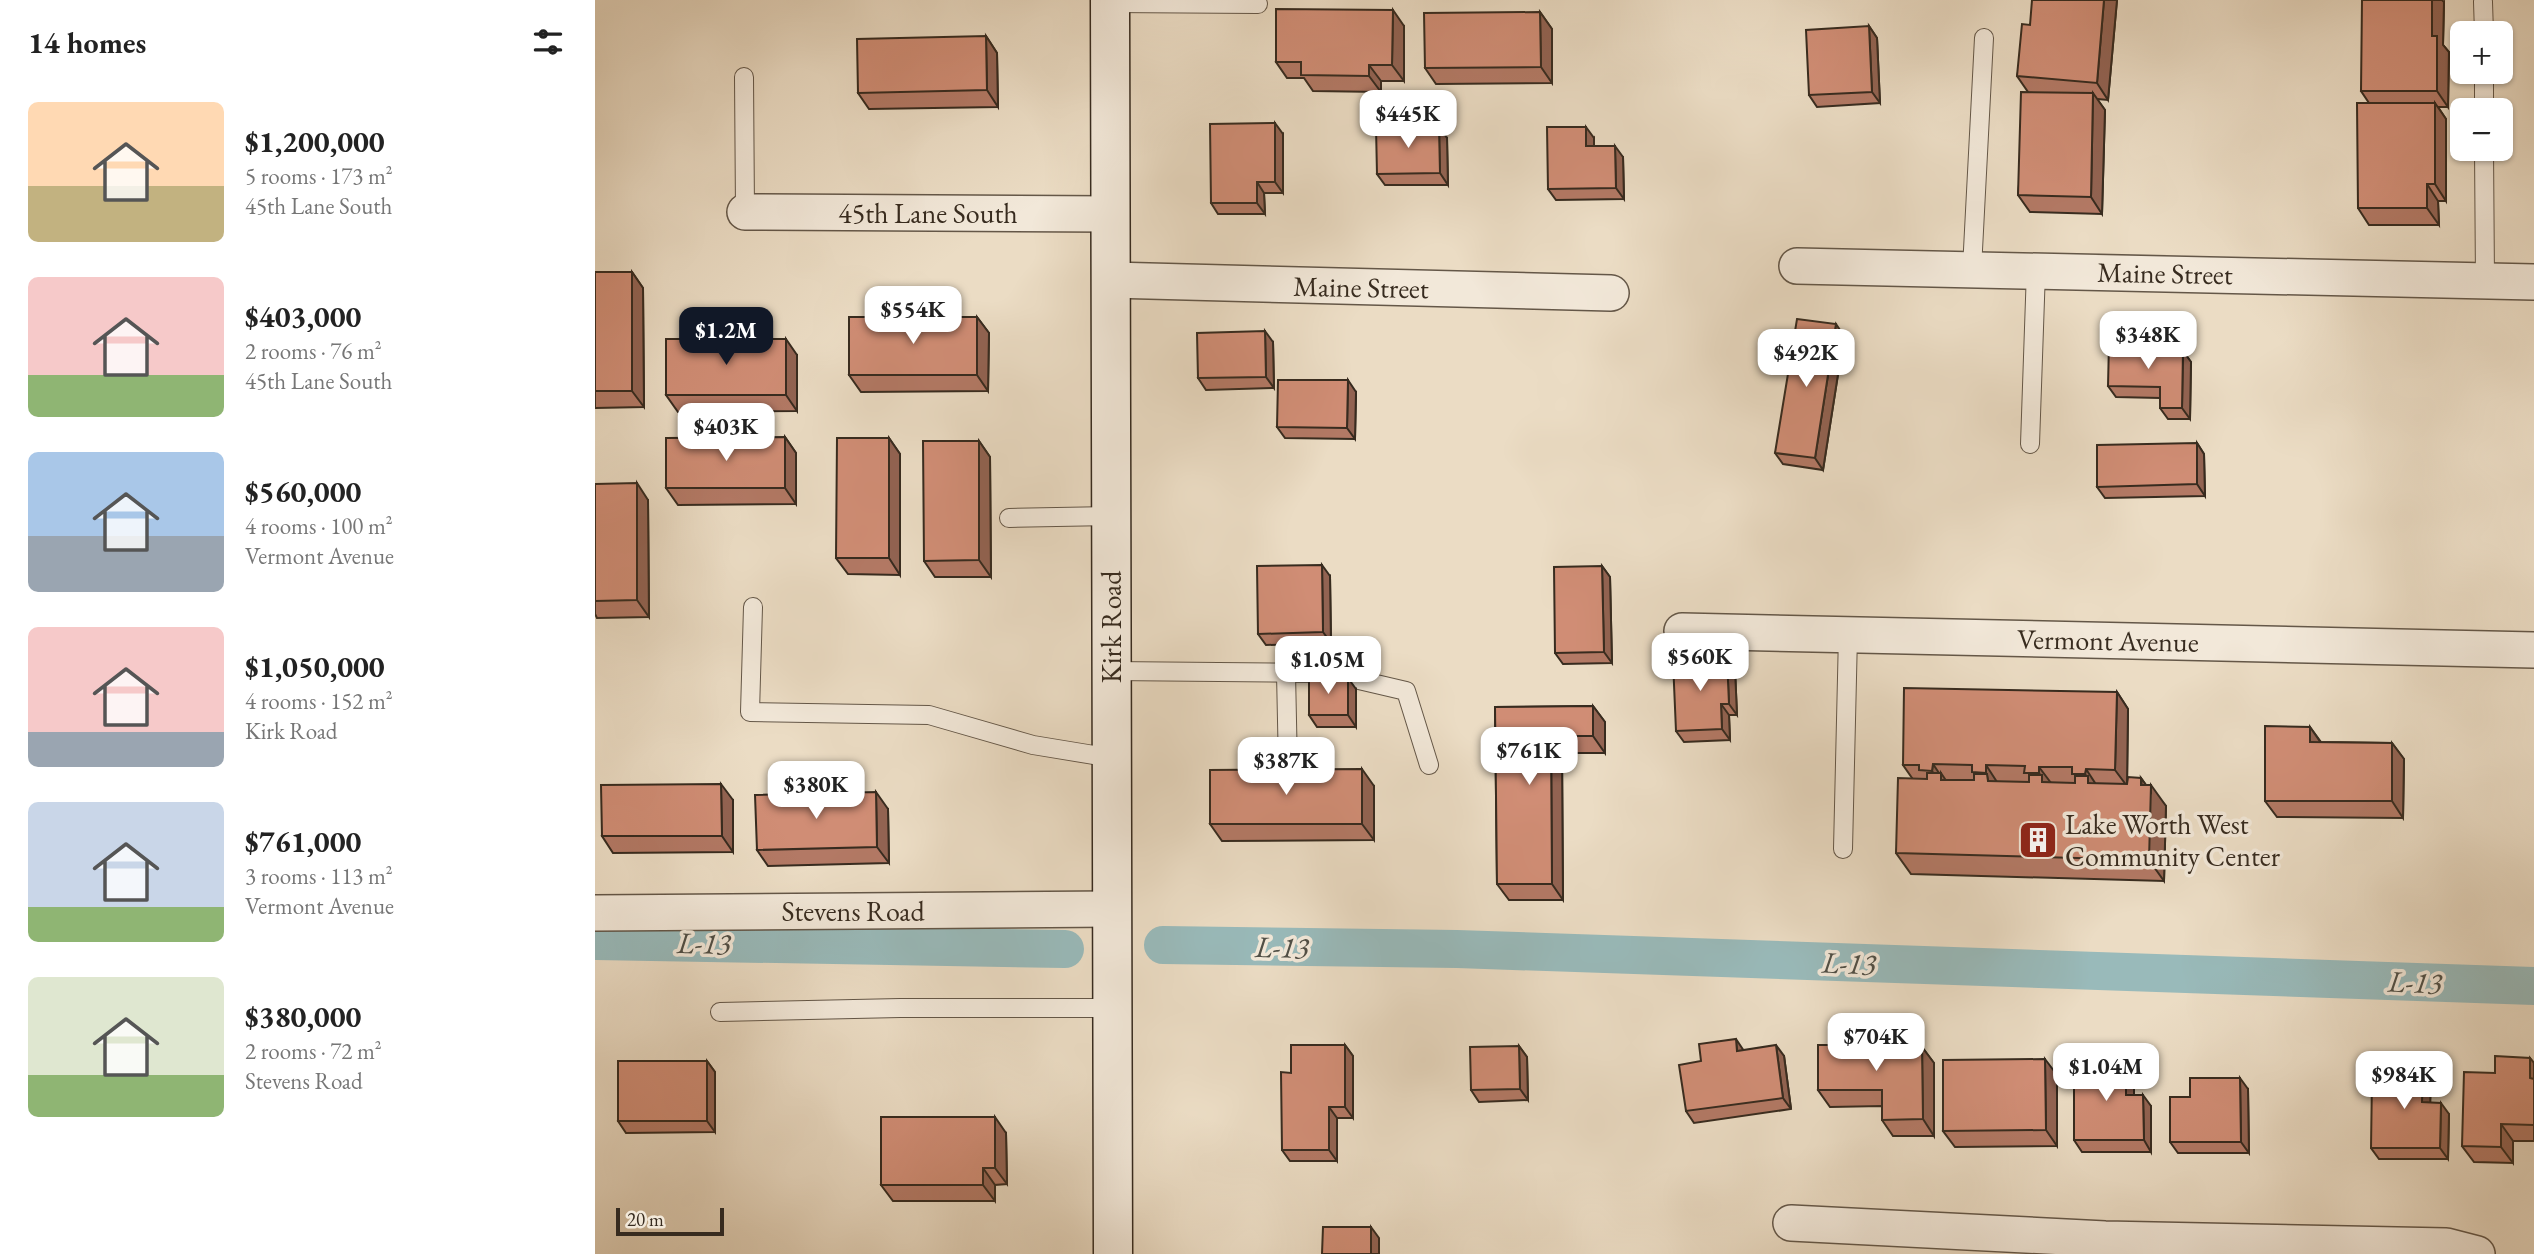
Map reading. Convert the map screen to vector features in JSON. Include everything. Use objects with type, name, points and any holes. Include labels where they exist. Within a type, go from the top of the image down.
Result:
[{"type":"street","name":"Kirk Road","points":[[1110,1],[1113,1254]]},
{"type":"street","name":"45th Lane South","points":[[745,212],[1111,214]]},
{"type":"street","name":"Maine Street","points":[[1797,266],[2534,282]]},
{"type":"street","name":"Maine Street","points":[[1111,280],[1611,293]]},
{"type":"street","name":"Vermont Avenue","points":[[1682,631],[2534,650]]},
{"type":"street","name":"Stevens Road","points":[[595,913],[1112,909]]},
{"type":"street","points":[[1790,1223],[2105,1246],[2446,1246],[2477,1254]]},
{"type":"lane","points":[[1110,1],[1258,4]]},
{"type":"lane","points":[[2483,2],[2484,21]]},
{"type":"lane","points":[[1972,269],[1984,38]]},
{"type":"lane","points":[[744,77],[745,212]]},
{"type":"lane","points":[[2484,161],[2485,281]]},
{"type":"lane","points":[[2030,444],[2036,270]]},
{"type":"lane","points":[[1009,518],[1111,516]]},
{"type":"lane","points":[[753,607],[750,712],[929,715],[1034,745],[1112,758]]},
{"type":"lane","points":[[1843,849],[1848,635]]},
{"type":"lane","points":[[1111,671],[1329,673],[1406,691],[1429,765]]},
{"type":"lane","points":[[1286,673],[1288,768]]},
{"type":"lane","points":[[720,1012],[1112,1008]]},
{"type":"building","points":[[2032,0],[2104,0],[2097,83],[2017,76],[2022,24],[2030,25]]},
{"type":"building","points":[[2362,0],[2432,0],[2432,36],[2437,36],[2437,91],[2361,91]]},
{"type":"building","points":[[1276,9],[1393,10],[1392,65],[1369,65],[1369,76],[1301,75],[1301,62],[1276,62]]},
{"type":"building","points":[[1540,12],[1541,67],[1425,68],[1424,13]]},
{"type":"building","points":[[1869,26],[1872,92],[1809,95],[1806,30]]},
{"type":"building","points":[[986,36],[987,90],[858,93],[857,39]]},
{"type":"building","points":[[2021,92],[2093,93],[2091,197],[2018,195]]},
{"type":"building","points":[[2357,103],[2435,103],[2435,184],[2427,184],[2427,208],[2358,208]]},
{"type":"building","points":[[1275,123],[1275,182],[1257,182],[1257,203],[1211,203],[1210,124]]},
{"type":"building","points":[[1376,127],[1439,127],[1440,173],[1377,174]]},
{"type":"building","points":[[1547,127],[1586,127],[1586,146],[1615,146],[1616,188],[1548,189]]},
{"type":"building","points":[[595,272],[632,272],[632,391],[595,391]]},
{"type":"building","points":[[849,317],[977,317],[977,375],[849,375]]},
{"type":"building","points":[[1797,319],[1836,324],[1815,458],[1775,453]]},
{"type":"building","points":[[1265,331],[1266,377],[1198,378],[1197,333]]},
{"type":"building","points":[[666,339],[786,339],[786,395],[666,395]]},
{"type":"building","points":[[2109,343],[2140,343],[2140,350],[2183,351],[2182,408],[2160,408],[2160,387],[2108,386]]},
{"type":"building","points":[[1278,380],[1348,380],[1347,428],[1277,427]]},
{"type":"building","points":[[785,437],[785,488],[666,488],[666,438]]},
{"type":"building","points":[[837,438],[889,438],[889,558],[836,558]]},
{"type":"building","points":[[923,441],[979,441],[979,560],[924,561]]},
{"type":"building","points":[[2197,443],[2197,484],[2097,487],[2097,445]]},
{"type":"building","points":[[637,483],[637,600],[595,601],[595,484]]},
{"type":"building","points":[[1322,565],[1323,632],[1258,634],[1257,566]]},
{"type":"building","points":[[1602,566],[1604,652],[1555,653],[1554,567]]},
{"type":"building","points":[[1727,658],[1729,704],[1721,704],[1722,729],[1676,731],[1673,661]]},
{"type":"building","points":[[1309,678],[1348,678],[1348,715],[1309,715]]},
{"type":"building","name":"Lake Worth West Community Center","points":[[1904,688],[2117,692],[2115,770],[2086,769],[2085,774],[2072,774],[2072,767],[2039,767],[2039,773],[2024,773],[2025,766],[1986,765],[1986,773],[1972,772],[1972,765],[1933,764],[1932,771],[1919,770],[1919,765],[1903,765]]},
{"type":"building","points":[[1593,706],[1593,736],[1551,736],[1552,884],[1497,884],[1495,707]]},
{"type":"building","points":[[2265,726],[2310,727],[2310,742],[2392,743],[2392,801],[2265,801]]},
{"type":"building","points":[[1362,769],[1362,824],[1210,824],[1210,770]]},
{"type":"building","name":"Lake Worth West Community Center","points":[[1927,773],[1941,773],[1941,780],[1974,780],[1974,774],[1987,774],[1988,781],[2029,782],[2029,775],[2042,775],[2042,782],[2075,783],[2075,776],[2088,776],[2088,783],[2127,784],[2128,777],[2141,778],[2141,785],[2151,785],[2149,860],[1896,853],[1898,778],[1927,779]]},
{"type":"building","points":[[721,784],[722,836],[602,836],[601,785]]},
{"type":"building","points":[[876,792],[877,847],[757,850],[755,795]]},
{"type":"building","points":[[1859,1031],[1893,1031],[1893,1046],[1922,1047],[1923,1119],[1882,1120],[1882,1090],[1818,1090],[1818,1045],[1859,1045]]},
{"type":"building","points":[[1736,1039],[1737,1051],[1776,1045],[1783,1098],[1686,1111],[1679,1065],[1701,1061],[1699,1044]]},
{"type":"building","points":[[1291,1045],[1345,1045],[1345,1107],[1329,1107],[1329,1150],[1282,1150],[1281,1072],[1291,1073]]},
{"type":"building","points":[[1519,1046],[1520,1089],[1471,1090],[1470,1047]]},
{"type":"building","points":[[2495,1056],[2530,1058],[2530,1078],[2534,1079],[2534,1125],[2501,1124],[2501,1147],[2462,1146],[2464,1072],[2495,1073]]},
{"type":"building","points":[[2045,1059],[2046,1130],[1943,1131],[1943,1060]]},
{"type":"building","points":[[2397,1060],[2423,1060],[2422,1102],[2441,1103],[2440,1148],[2371,1148],[2372,1079],[2397,1078]]},
{"type":"building","points":[[618,1061],[707,1061],[707,1121],[618,1121]]},
{"type":"building","points":[[2074,1061],[2126,1061],[2126,1095],[2143,1095],[2144,1140],[2074,1140]]},
{"type":"building","points":[[2190,1078],[2240,1078],[2241,1142],[2170,1142],[2170,1097],[2190,1097]]},
{"type":"building","points":[[881,1117],[995,1117],[995,1168],[983,1168],[983,1185],[881,1185]]},
{"type":"building","points":[[1323,1227],[1371,1227],[1371,1254],[1322,1254]]},
{"type":"waterway","name":"L-13","points":[[595,941],[1065,949]]},
{"type":"waterway","name":"L-13","points":[[1163,945],[1457,949],[2534,986]]},
{"type":"place","name":"Lake Worth West Community Center","points":[[2038,840]]}]
